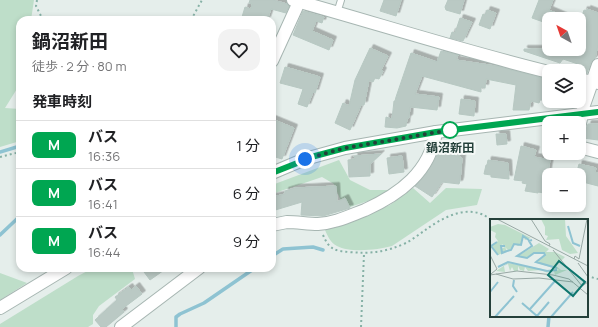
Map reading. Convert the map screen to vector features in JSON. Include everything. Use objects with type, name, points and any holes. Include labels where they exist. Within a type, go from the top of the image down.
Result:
[{"type":"street","points":[[276,51],[296,1],[446,45],[542,70]]},
{"type":"street","points":[[581,116],[595,83],[598,65]]},
{"type":"street","points":[[276,171],[305,159],[338,149],[436,132],[598,112]]},
{"type":"street","points":[[276,224],[287,222],[318,224],[341,220],[384,201],[406,186],[414,178],[429,156],[435,140],[436,132]]},
{"type":"street","points":[[586,149],[598,152]]},
{"type":"street","points":[[0,308],[59,272]]},
{"type":"street","points":[[122,327],[194,272]]},
{"type":"lane","points":[[337,13],[341,0]]},
{"type":"path","points":[[37,0],[36,6],[41,16]]},
{"type":"path","points":[[193,16],[202,0]]},
{"type":"path","points":[[0,157],[16,153]]},
{"type":"path","points":[[318,224],[325,240],[331,248],[338,251],[364,254],[386,251],[408,242],[452,214],[464,212],[479,213],[490,219]]},
{"type":"path","points":[[361,327],[364,254]]},
{"type":"path","points":[[588,276],[598,279]]},
{"type":"green space","points":[[0,0],[34,0],[32,16],[16,16],[16,90],[5,108],[16,109],[16,142],[0,147]]},
{"type":"green space","points":[[339,160],[350,180],[370,190],[388,190],[374,199],[344,209],[334,184],[322,177],[276,193],[276,184]]},
{"type":"green space","points":[[413,188],[430,203],[446,188],[482,189],[477,205],[446,210],[392,246],[372,250],[349,250],[332,243],[324,228],[351,222],[390,205]]},
{"type":"green space","points":[[86,272],[133,272],[135,279],[99,306],[93,315],[93,324],[88,327],[0,327],[0,324]]},
{"type":"green space","points":[[0,273],[27,283],[0,300]]},
{"type":"building","points":[[250,0],[273,0],[289,6],[286,13],[271,9],[268,16],[242,16],[245,7],[251,9],[252,4],[249,3]]},
{"type":"building","points":[[384,0],[401,0],[396,16],[380,11]]},
{"type":"building","points":[[448,0],[464,0],[460,14],[446,10],[445,7]]},
{"type":"building","points":[[539,0],[553,0],[549,10],[554,12],[542,12],[542,22],[532,18]]},
{"type":"building","points":[[587,9],[598,13],[598,45],[595,58],[591,62],[587,73],[586,64],[578,64],[563,59],[560,63],[524,51],[524,49],[542,49],[542,56],[586,56],[586,12],[583,12],[584,10],[587,11]]},
{"type":"building","points":[[487,10],[496,13],[490,29],[479,25],[483,14],[485,15]]},
{"type":"building","points":[[303,11],[324,17],[322,23],[316,21],[312,31],[333,40],[329,50],[293,35]]},
{"type":"building","points":[[460,18],[472,22],[463,41],[450,38],[452,32],[455,33]]},
{"type":"building","points":[[370,48],[388,56],[381,70],[383,71],[379,79],[375,78],[373,82],[369,80],[364,105],[361,105],[350,130],[335,123],[343,103],[349,106],[355,80]]},
{"type":"building","points":[[441,51],[458,55],[456,60],[496,66],[542,78],[542,100],[540,100],[539,103],[531,101],[529,110],[513,110],[516,85],[486,79],[485,88],[481,87],[481,92],[422,76],[415,94],[439,97],[437,110],[410,107],[409,118],[407,119],[406,126],[397,128],[385,127],[386,117],[392,119],[394,101],[411,53],[437,62]]},
{"type":"building","points":[[285,67],[320,77],[315,93],[313,92],[307,107],[298,104],[303,89],[280,83]]},
{"type":"building","points":[[461,99],[475,101],[474,116],[459,114]]},
{"type":"building","points":[[276,121],[294,128],[282,159],[276,157]]},
{"type":"building","points":[[588,124],[598,124],[598,140],[586,138],[586,130]]},
{"type":"building","points":[[496,134],[506,134],[507,144],[497,145]]},
{"type":"building","points":[[521,146],[536,150],[534,157],[542,158],[542,160],[550,160],[549,168],[542,168],[542,193],[525,191],[527,184],[522,183],[523,181],[514,180]]},
{"type":"building","points":[[381,154],[370,164],[370,176],[349,177],[348,160],[355,159],[354,156]]},
{"type":"building","points":[[438,154],[460,156],[459,158],[462,158],[460,181],[459,184],[442,182],[432,197],[415,186],[426,174]]},
{"type":"building","points":[[402,156],[404,172],[389,174],[387,158]]},
{"type":"building","points":[[488,160],[508,163],[509,179],[491,177],[491,175],[484,174]]},
{"type":"building","points":[[579,164],[596,168],[595,172],[598,173],[598,186],[586,183],[586,168],[578,168]]},
{"type":"building","points":[[336,186],[337,202],[345,198],[350,208],[323,216],[301,215],[302,202],[276,210],[276,196],[285,194],[285,191],[295,188]]},
{"type":"building","points":[[144,272],[161,272],[150,280]]},
{"type":"building","points":[[136,286],[142,294],[122,309],[124,312],[106,327],[101,327],[95,320],[117,300],[115,297],[129,287],[131,290]]},
{"type":"waterway","points":[[0,152],[16,147]]},
{"type":"waterway","points":[[0,235],[16,220]]},
{"type":"waterway","points":[[276,253],[283,249],[313,247],[323,250]]},
{"type":"waterway","points":[[176,327],[176,317],[204,303],[249,272]]},
{"type":"waterway","points":[[548,327],[549,317]]},
{"type":"bus line","name":"M","points":[[276,171],[305,159],[345,148],[436,132],[598,112]]},
{"type":"place","name":"鍋沼新田","points":[[450,130]]},
{"type":"route","points":[[305,159],[345,148],[450,130]]}]
